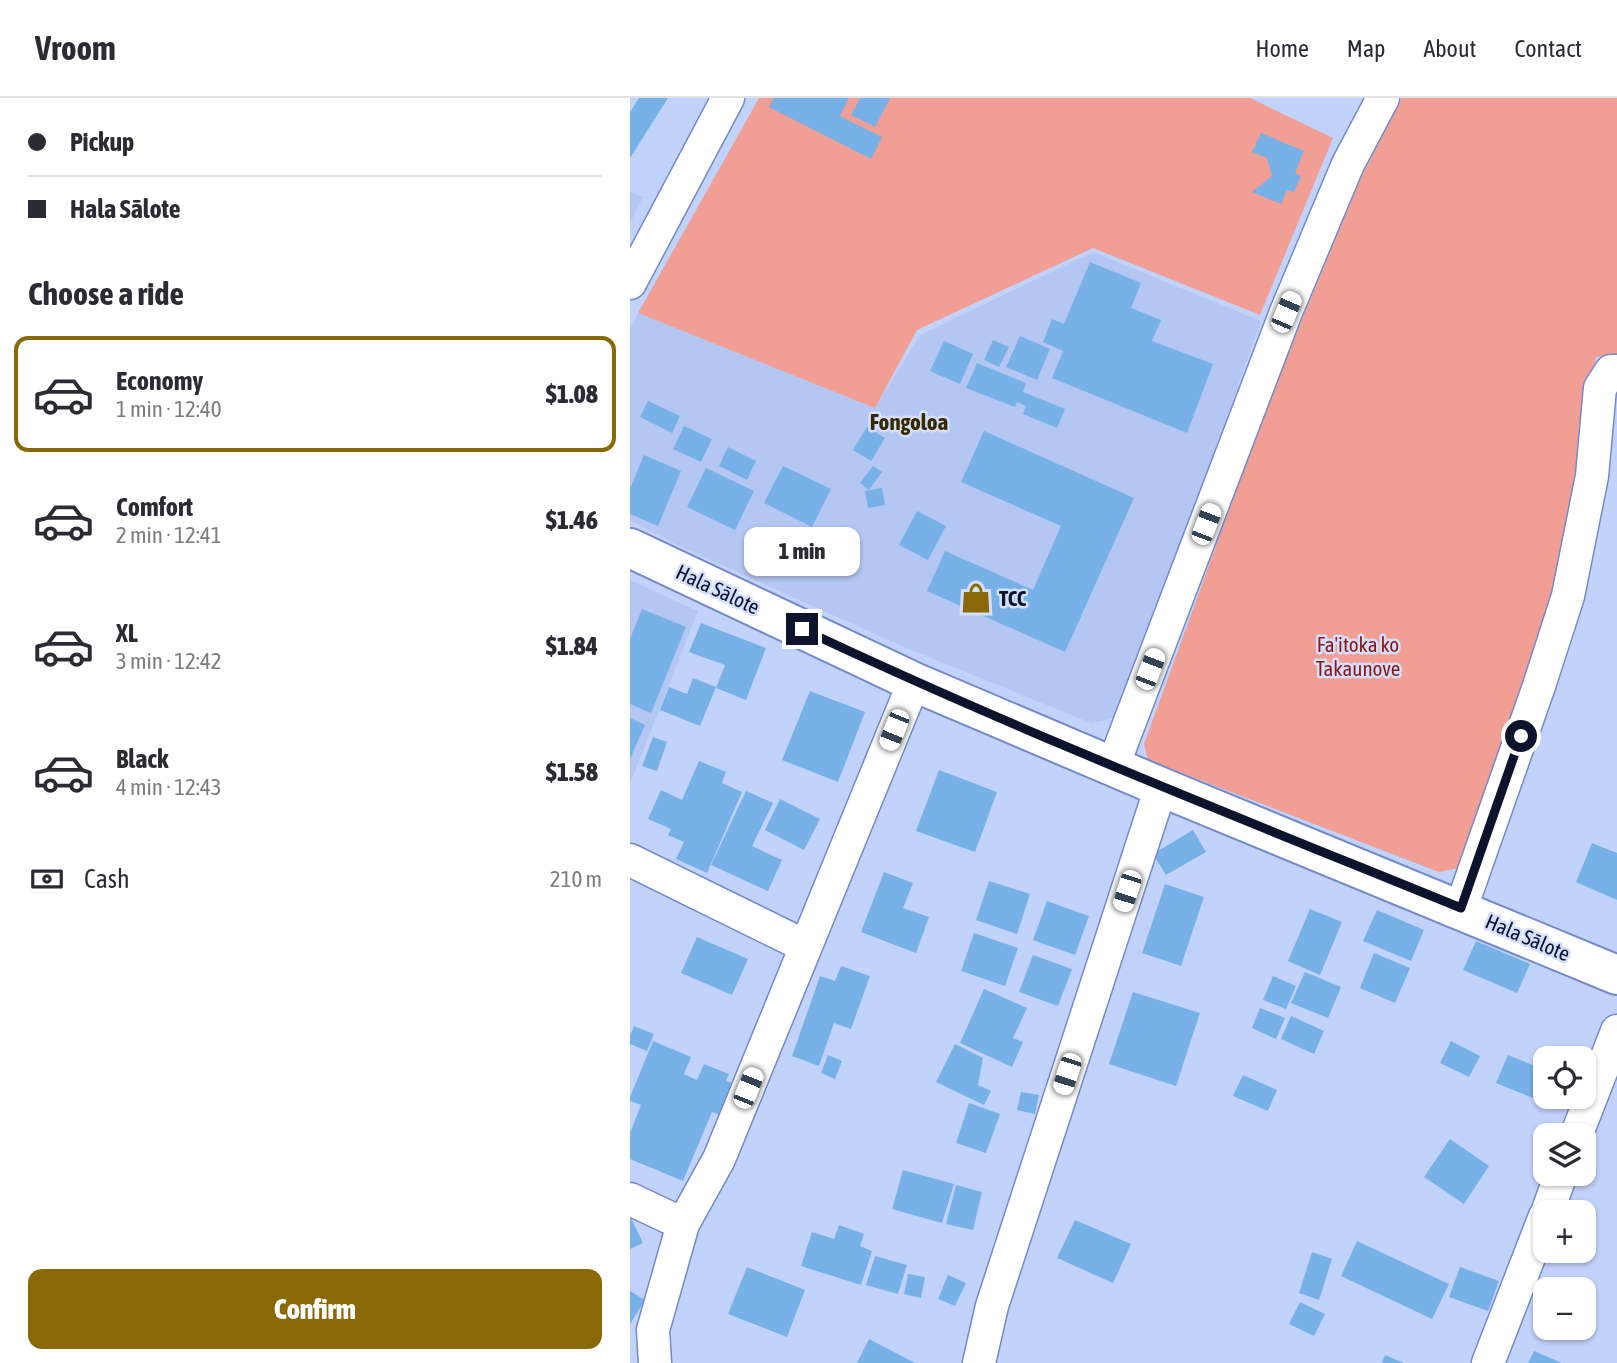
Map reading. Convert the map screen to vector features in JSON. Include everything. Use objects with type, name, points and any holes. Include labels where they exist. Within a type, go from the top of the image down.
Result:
[{"type":"main road","name":"Hala Sālote","points":[[630,548],[914,682],[1617,975]]},
{"type":"street","points":[[630,283],[728,98]]},
{"type":"street","points":[[1113,766],[1286,312],[1348,164],[1383,98]]},
{"type":"street","points":[[1461,908],[1568,596],[1592,476],[1600,387],[1611,371],[1617,370]]},
{"type":"street","points":[[655,1363],[653,1330],[683,1224],[719,1159],[914,682]]},
{"type":"street","points":[[979,1363],[992,1306],[1161,787]]},
{"type":"street","points":[[630,860],[805,946]]},
{"type":"street","points":[[1581,1123],[1617,1031]]},
{"type":"street","points":[[630,1199],[683,1224]]},
{"type":"street","points":[[1488,1363],[1533,1247]]},
{"type":"shaded area","points":[[630,192],[643,197],[630,223]]},
{"type":"shaded area","points":[[1093,252],[1261,321],[1139,664],[1115,718],[1091,723],[904,647],[675,544],[630,520],[630,328],[638,313],[875,408],[920,335]]},
{"type":"shaded area","points":[[630,580],[698,611],[630,784]]},
{"type":"green space","points":[[759,98],[1250,98],[1333,138],[1260,315],[1093,248],[917,330],[875,408],[638,313]]},
{"type":"green space","name":"Fa'itoka ko Takaunove","points":[[1402,98],[1617,98],[1617,356],[1596,357],[1570,526],[1532,676],[1463,867],[1439,872],[1148,760],[1144,744],[1272,392],[1360,180]]},
{"type":"building","points":[[639,98],[668,98],[630,158],[630,112]]},
{"type":"building","points":[[774,98],[849,98],[840,116],[882,137],[871,159],[769,107]]},
{"type":"building","points":[[860,98],[890,98],[875,127],[851,115]]},
{"type":"building","points":[[1261,133],[1304,151],[1295,173],[1301,176],[1294,192],[1287,190],[1281,204],[1252,192],[1272,176],[1267,158],[1252,152]]},
{"type":"building","points":[[1090,262],[1141,283],[1131,308],[1161,320],[1152,341],[1213,364],[1187,433],[1052,378],[1063,351],[1043,342],[1052,319],[1064,324]]},
{"type":"building","points":[[1020,336],[1050,349],[1037,380],[1006,367]]},
{"type":"building","points":[[993,340],[1009,347],[999,367],[984,360]]},
{"type":"building","points":[[944,341],[973,354],[960,384],[930,371]]},
{"type":"building","points":[[977,363],[1026,383],[1023,392],[1065,409],[1057,428],[1023,414],[1026,406],[1017,402],[1015,407],[966,388]]},
{"type":"building","points":[[648,401],[680,416],[672,433],[640,417]]},
{"type":"building","points":[[684,426],[712,439],[701,462],[673,449]]},
{"type":"building","points":[[867,427],[885,438],[871,461],[853,450]]},
{"type":"building","points":[[984,431],[1134,498],[1065,652],[927,591],[945,551],[1033,590],[1061,526],[961,482]]},
{"type":"building","points":[[728,447],[756,461],[747,480],[719,466]]},
{"type":"building","points":[[644,455],[681,471],[658,526],[630,514],[630,489]]},
{"type":"building","points":[[783,466],[831,489],[812,527],[764,503]]},
{"type":"building","points":[[873,466],[882,472],[869,490],[860,483]]},
{"type":"building","points":[[706,468],[754,491],[735,530],[687,507]]},
{"type":"building","points":[[882,488],[885,505],[868,508],[865,491]]},
{"type":"building","points":[[917,511],[946,526],[928,560],[899,545]]},
{"type":"building","points":[[642,609],[686,627],[651,713],[630,704],[630,639]]},
{"type":"building","points":[[701,623],[766,648],[746,700],[716,688],[725,665],[689,652]]},
{"type":"building","points":[[693,678],[716,687],[700,726],[660,710],[669,687],[687,694]]},
{"type":"building","points":[[810,691],[865,712],[838,782],[782,760]]},
{"type":"building","points":[[630,718],[645,725],[630,759]]},
{"type":"building","points":[[653,737],[667,742],[657,771],[642,766]]},
{"type":"building","points":[[699,761],[726,772],[722,783],[742,792],[707,873],[676,859],[684,842],[668,835],[671,829],[648,819],[661,790],[682,800]]},
{"type":"building","points":[[939,770],[997,792],[975,852],[916,831]]},
{"type":"building","points":[[746,791],[773,803],[752,846],[782,860],[768,891],[711,865]]},
{"type":"building","points":[[780,799],[820,819],[804,850],[765,830]]},
{"type":"building","points":[[1193,830],[1206,852],[1166,875],[1153,854]]},
{"type":"building","points":[[1592,843],[1617,853],[1617,900],[1576,882]]},
{"type":"building","points":[[884,872],[913,883],[903,908],[929,917],[916,953],[861,932]]},
{"type":"building","points":[[989,881],[1030,894],[1017,934],[976,920]]},
{"type":"building","points":[[1165,884],[1204,897],[1181,966],[1142,953]]},
{"type":"building","points":[[1047,901],[1089,916],[1075,955],[1033,940]]},
{"type":"building","points":[[1310,909],[1342,922],[1320,975],[1288,961]]},
{"type":"building","points":[[1377,910],[1424,930],[1411,961],[1363,941]]},
{"type":"building","points":[[974,933],[1018,948],[1005,986],[961,971]]},
{"type":"building","points":[[697,937],[748,959],[732,995],[681,973]]},
{"type":"building","points":[[1476,941],[1530,964],[1517,993],[1463,970]]},
{"type":"building","points":[[1374,953],[1410,968],[1395,1003],[1360,988]]},
{"type":"building","points":[[1033,955],[1072,969],[1058,1006],[1019,992]]},
{"type":"building","points":[[841,966],[870,976],[851,1029],[834,1023],[819,1066],[792,1056],[820,976],[835,981]]},
{"type":"building","points":[[1305,972],[1341,987],[1328,1018],[1291,1003]]},
{"type":"building","points":[[1273,976],[1296,986],[1286,1009],[1263,1000]]},
{"type":"building","points":[[984,989],[1027,1008],[1013,1038],[1023,1042],[1012,1067],[960,1043]]},
{"type":"building","points":[[1133,992],[1200,1013],[1176,1086],[1109,1064]]},
{"type":"building","points":[[1260,1008],[1285,1018],[1276,1039],[1252,1028]]},
{"type":"building","points":[[1291,1016],[1324,1031],[1314,1054],[1281,1039]]},
{"type":"building","points":[[634,1026],[654,1034],[647,1051],[630,1044]]},
{"type":"building","points":[[653,1041],[691,1057],[684,1074],[697,1080],[704,1064],[729,1074],[726,1081],[733,1083],[720,1115],[712,1112],[683,1181],[630,1159],[630,1133],[641,1105],[630,1101],[630,1097]]},
{"type":"building","points":[[1451,1041],[1480,1056],[1469,1077],[1440,1063]]},
{"type":"building","points":[[955,1044],[983,1058],[978,1085],[991,1091],[984,1105],[936,1082]]},
{"type":"building","points":[[828,1055],[842,1061],[835,1079],[821,1073]]},
{"type":"building","points":[[1508,1055],[1533,1065],[1533,1098],[1496,1083]]},
{"type":"building","points":[[1243,1075],[1277,1090],[1268,1111],[1233,1096]]},
{"type":"building","points":[[1021,1092],[1039,1095],[1035,1114],[1017,1110]]},
{"type":"building","points":[[969,1103],[1000,1114],[986,1153],[956,1143]]},
{"type":"building","points":[[1450,1139],[1489,1166],[1464,1204],[1424,1177]]},
{"type":"building","points":[[903,1170],[954,1184],[942,1223],[892,1209]]},
{"type":"building","points":[[956,1185],[982,1192],[973,1230],[946,1224]]},
{"type":"building","points":[[630,1216],[643,1243],[630,1249]]},
{"type":"building","points":[[1075,1220],[1131,1244],[1113,1283],[1057,1258]]},
{"type":"building","points":[[839,1225],[864,1234],[860,1246],[872,1251],[861,1285],[801,1266],[812,1232],[834,1239]]},
{"type":"building","points":[[1357,1241],[1449,1284],[1432,1319],[1341,1276]]},
{"type":"building","points":[[1312,1252],[1332,1259],[1319,1300],[1299,1293]]},
{"type":"building","points":[[875,1256],[907,1265],[898,1294],[866,1285]]},
{"type":"building","points":[[747,1267],[805,1290],[787,1337],[728,1314]]},
{"type":"building","points":[[1460,1267],[1499,1281],[1488,1311],[1449,1297]]},
{"type":"building","points":[[908,1274],[925,1277],[921,1298],[904,1294]]},
{"type":"building","points":[[948,1275],[966,1283],[955,1306],[938,1299]]},
{"type":"building","points":[[630,1291],[645,1300],[630,1324]]},
{"type":"building","points":[[1300,1302],[1325,1314],[1314,1336],[1289,1324]]},
{"type":"building","points":[[869,1339],[915,1363],[857,1363]]},
{"type":"building","points":[[1534,1351],[1562,1363],[1528,1363]]},
{"type":"building","points":[[1385,1355],[1404,1363],[1382,1363]]},
{"type":"place","name":"TCC","points":[[976,598]]},
{"type":"district","name":"Fongoloa","points":[[909,422]]},
{"type":"route","points":[[802,629],[914,682],[1161,787],[1461,908],[1521,736]]}]
